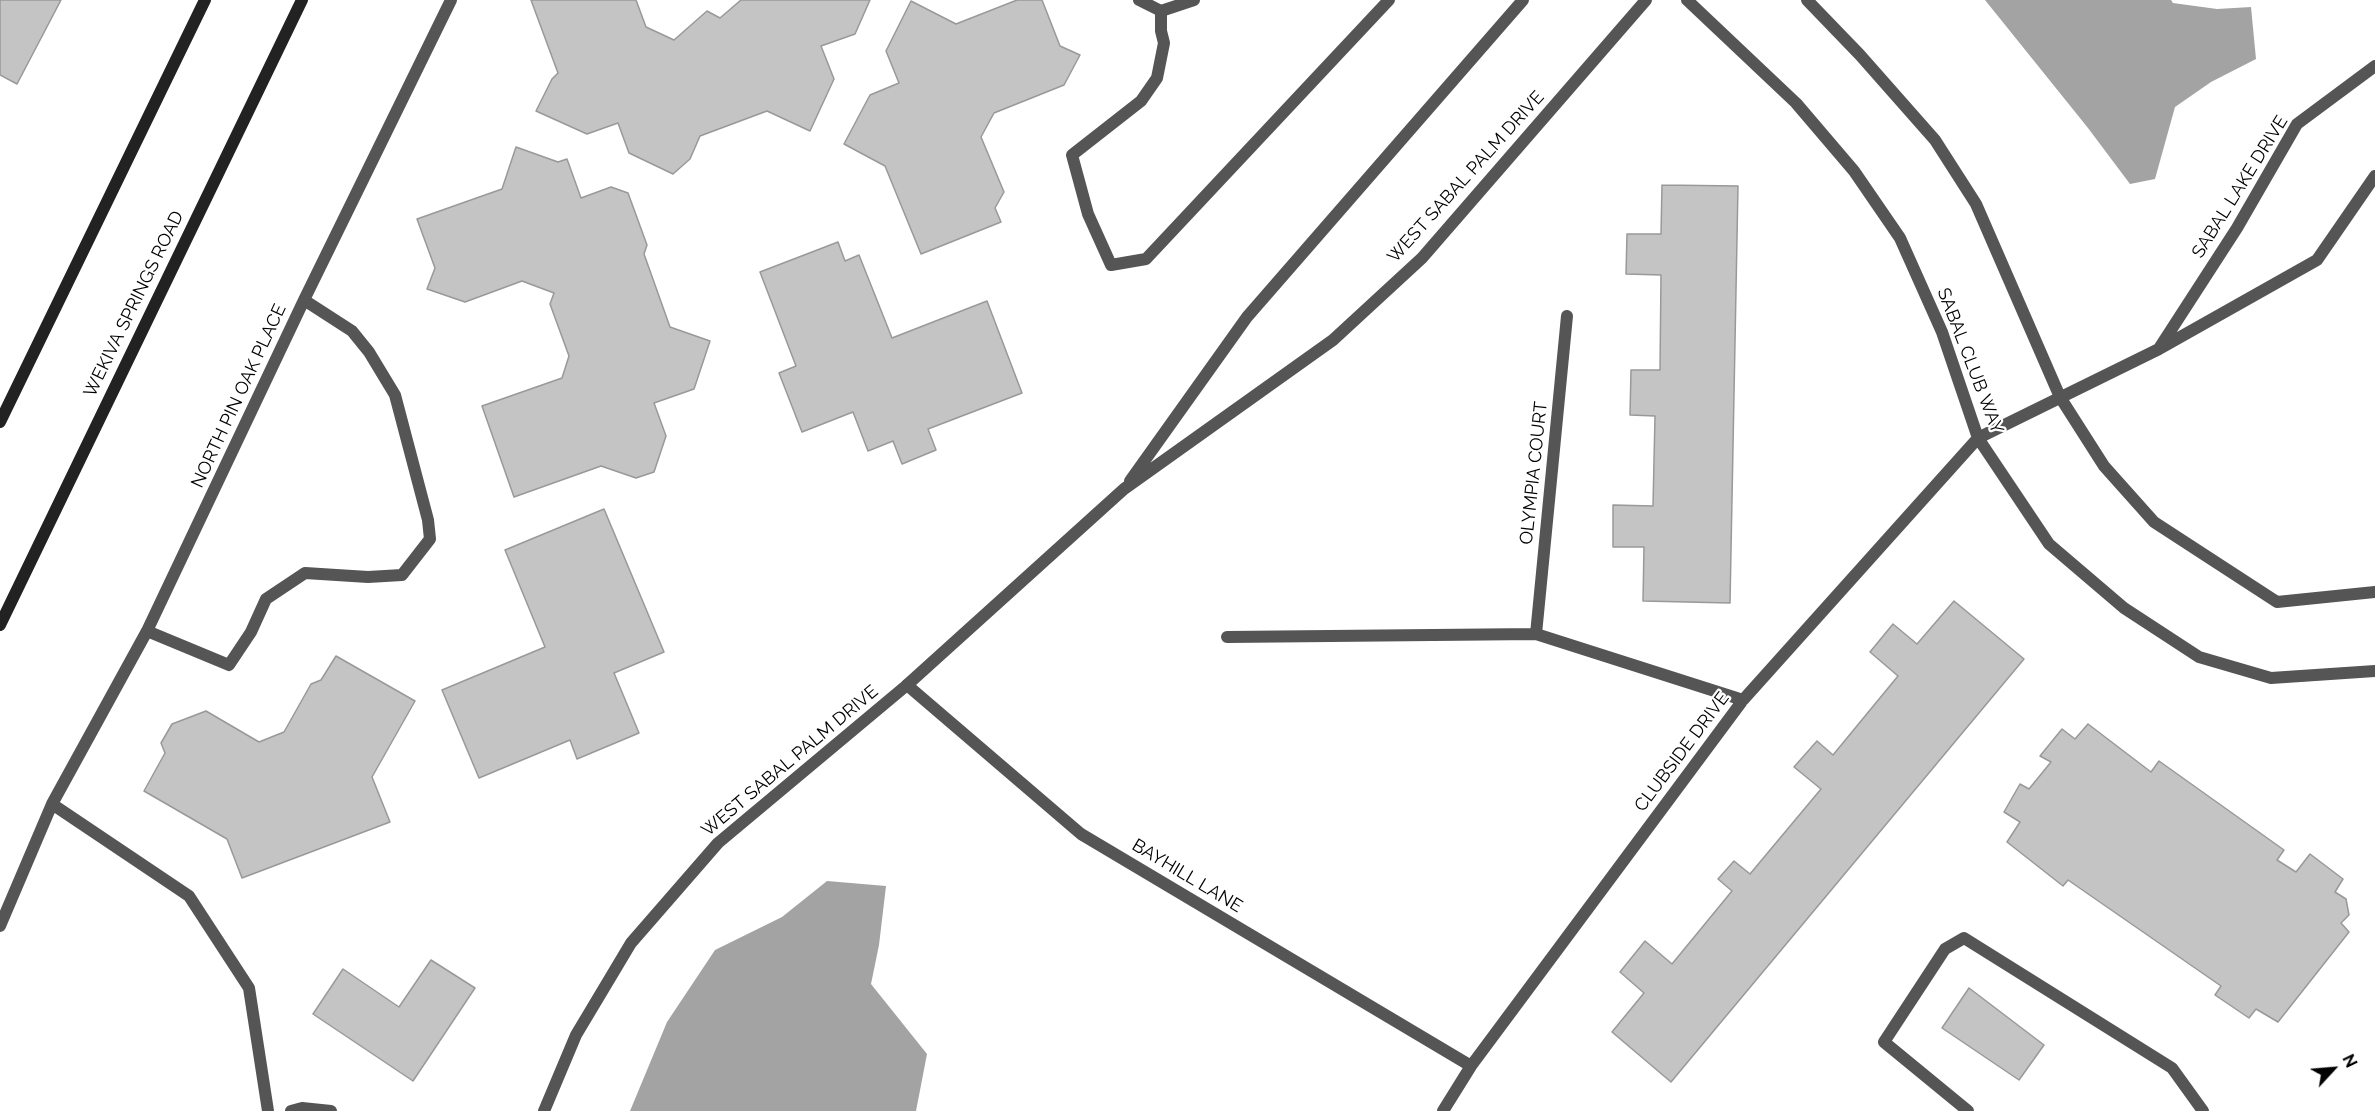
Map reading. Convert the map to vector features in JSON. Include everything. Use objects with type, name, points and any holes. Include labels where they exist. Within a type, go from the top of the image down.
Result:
[{"type":"main road","points":[[0,422],[205,0]]},
{"type":"main road","name":"WEKIVA SPRINGS ROAD","points":[[0,625],[302,0]]},
{"type":"street","name":"NORTH PIN OAK PLACE","points":[[0,926],[52,804],[147,631],[304,300],[451,0]]},
{"type":"street","points":[[1139,0],[1161,11],[1194,0]]},
{"type":"street","points":[[1161,11],[1161,31],[1164,43],[1157,78],[1141,101],[1072,155],[1088,214],[1111,264],[1146,259],[1389,0]]},
{"type":"street","name":"WEST SABAL PALM DRIVE","points":[[1124,489],[1246,317],[1523,0]]},
{"type":"street","name":"WEST SABAL PALM DRIVE","points":[[544,1111],[576,1035],[631,943],[718,843],[907,685],[1124,489],[1333,340],[1422,258],[1646,0]]},
{"type":"street","name":"SABAL CLUB WAY","points":[[1687,0],[1796,103],[1854,171],[1900,238],[1942,332],[1978,438],[2049,544],[2124,608],[2199,657],[2271,678],[2375,671]]},
{"type":"street","points":[[1807,0],[1860,55],[1935,140],[1976,204],[2060,398],[2104,466],[2154,522],[2277,602],[2375,592]]},
{"type":"street","name":"SABAL LAKE DRIVE","points":[[2159,349],[2237,228],[2297,124],[2375,66]]},
{"type":"street","points":[[1978,438],[2159,349],[2317,260],[2375,176]]},
{"type":"street","points":[[147,631],[229,665],[251,632],[266,599],[305,573],[368,577],[402,575],[430,539],[428,520],[395,395],[369,352],[352,332],[304,300]]},
{"type":"street","name":"OLYMPIA COURT","points":[[1536,634],[1567,316]]},
{"type":"street","name":"CLUBSIDE DRIVE","points":[[1443,1111],[1471,1066],[1743,700],[1978,438]]},
{"type":"street","points":[[1227,637],[1536,634],[1743,700]]},
{"type":"street","name":"BAYHILL LANE","points":[[907,685],[1081,834],[1471,1066]]},
{"type":"street","points":[[52,804],[189,896],[249,988],[268,1111]]},
{"type":"street","points":[[1968,1111],[1884,1042],[1945,949],[1964,938],[2172,1068],[2203,1111]]},
{"type":"street","points":[[291,1111],[302,1108],[331,1111]]},
{"type":"shaded area","points":[[1985,0],[2171,0],[2173,3],[2217,9],[2251,7],[2256,59],[2211,82],[2175,107],[2155,179],[2130,184]]},
{"type":"shaded area","points":[[827,881],[886,886],[879,945],[871,984],[927,1054],[916,1111],[630,1111],[667,1022],[715,950],[782,917]]},
{"type":"building","points":[[0,0],[61,0],[17,84],[0,75]]},
{"type":"building","points":[[531,0],[636,0],[646,27],[674,40],[707,11],[720,18],[741,0],[870,0],[855,34],[821,46],[834,79],[810,131],[767,111],[700,136],[690,159],[673,174],[629,153],[618,123],[587,134],[536,111],[552,79],[558,73]]},
{"type":"building","points":[[1017,0],[1042,0],[1060,46],[1080,55],[1064,85],[994,113],[981,137],[1004,192],[995,208],[1001,222],[921,254],[885,166],[844,144],[870,95],[899,83],[886,51],[911,1],[956,24]]},
{"type":"building","points":[[516,147],[558,162],[567,159],[581,198],[611,187],[628,193],[647,245],[644,254],[670,327],[710,341],[694,389],[654,403],[666,436],[654,472],[636,478],[601,466],[514,497],[482,406],[562,378],[569,356],[550,304],[554,293],[522,281],[465,302],[427,289],[435,268],[417,219],[502,189]]},
{"type":"building","points":[[1662,185],[1738,186],[1730,603],[1643,601],[1644,547],[1613,547],[1613,505],[1653,506],[1655,416],[1630,415],[1631,370],[1660,370],[1661,275],[1626,274],[1627,234],[1661,234]]},
{"type":"building","points":[[838,242],[845,261],[859,255],[892,338],[987,301],[1022,393],[928,429],[936,450],[902,464],[893,441],[868,451],[853,412],[802,432],[779,373],[796,366],[760,272]]},
{"type":"building","points":[[604,509],[664,652],[614,673],[639,733],[577,759],[570,740],[479,778],[442,690],[545,647],[505,550]]},
{"type":"building","points":[[1954,601],[2024,659],[1671,1082],[1612,1032],[1644,993],[1620,972],[1645,941],[1672,964],[1732,891],[1718,879],[1734,861],[1750,874],[1821,789],[1794,767],[1817,741],[1833,755],[1898,676],[1870,652],[1893,624],[1917,644]]},
{"type":"building","points":[[336,656],[415,701],[372,777],[390,822],[242,878],[227,839],[144,791],[165,753],[161,743],[172,724],[206,711],[259,742],[284,732],[311,684],[321,680]]},
{"type":"building","points":[[2088,724],[2151,772],[2159,761],[2284,850],[2277,860],[2296,872],[2310,854],[2343,879],[2335,892],[2346,899],[2349,915],[2341,923],[2349,932],[2278,1022],[2256,1009],[2249,1018],[2215,995],[2221,986],[2068,880],[2063,886],[2007,842],[2020,822],[2004,812],[2020,784],[2029,789],[2051,762],[2040,756],[2062,729],[2075,739]]},
{"type":"building","points":[[431,960],[475,988],[413,1081],[313,1014],[343,969],[399,1007]]},
{"type":"building","points":[[1969,988],[2044,1045],[2019,1080],[1942,1028]]}]
